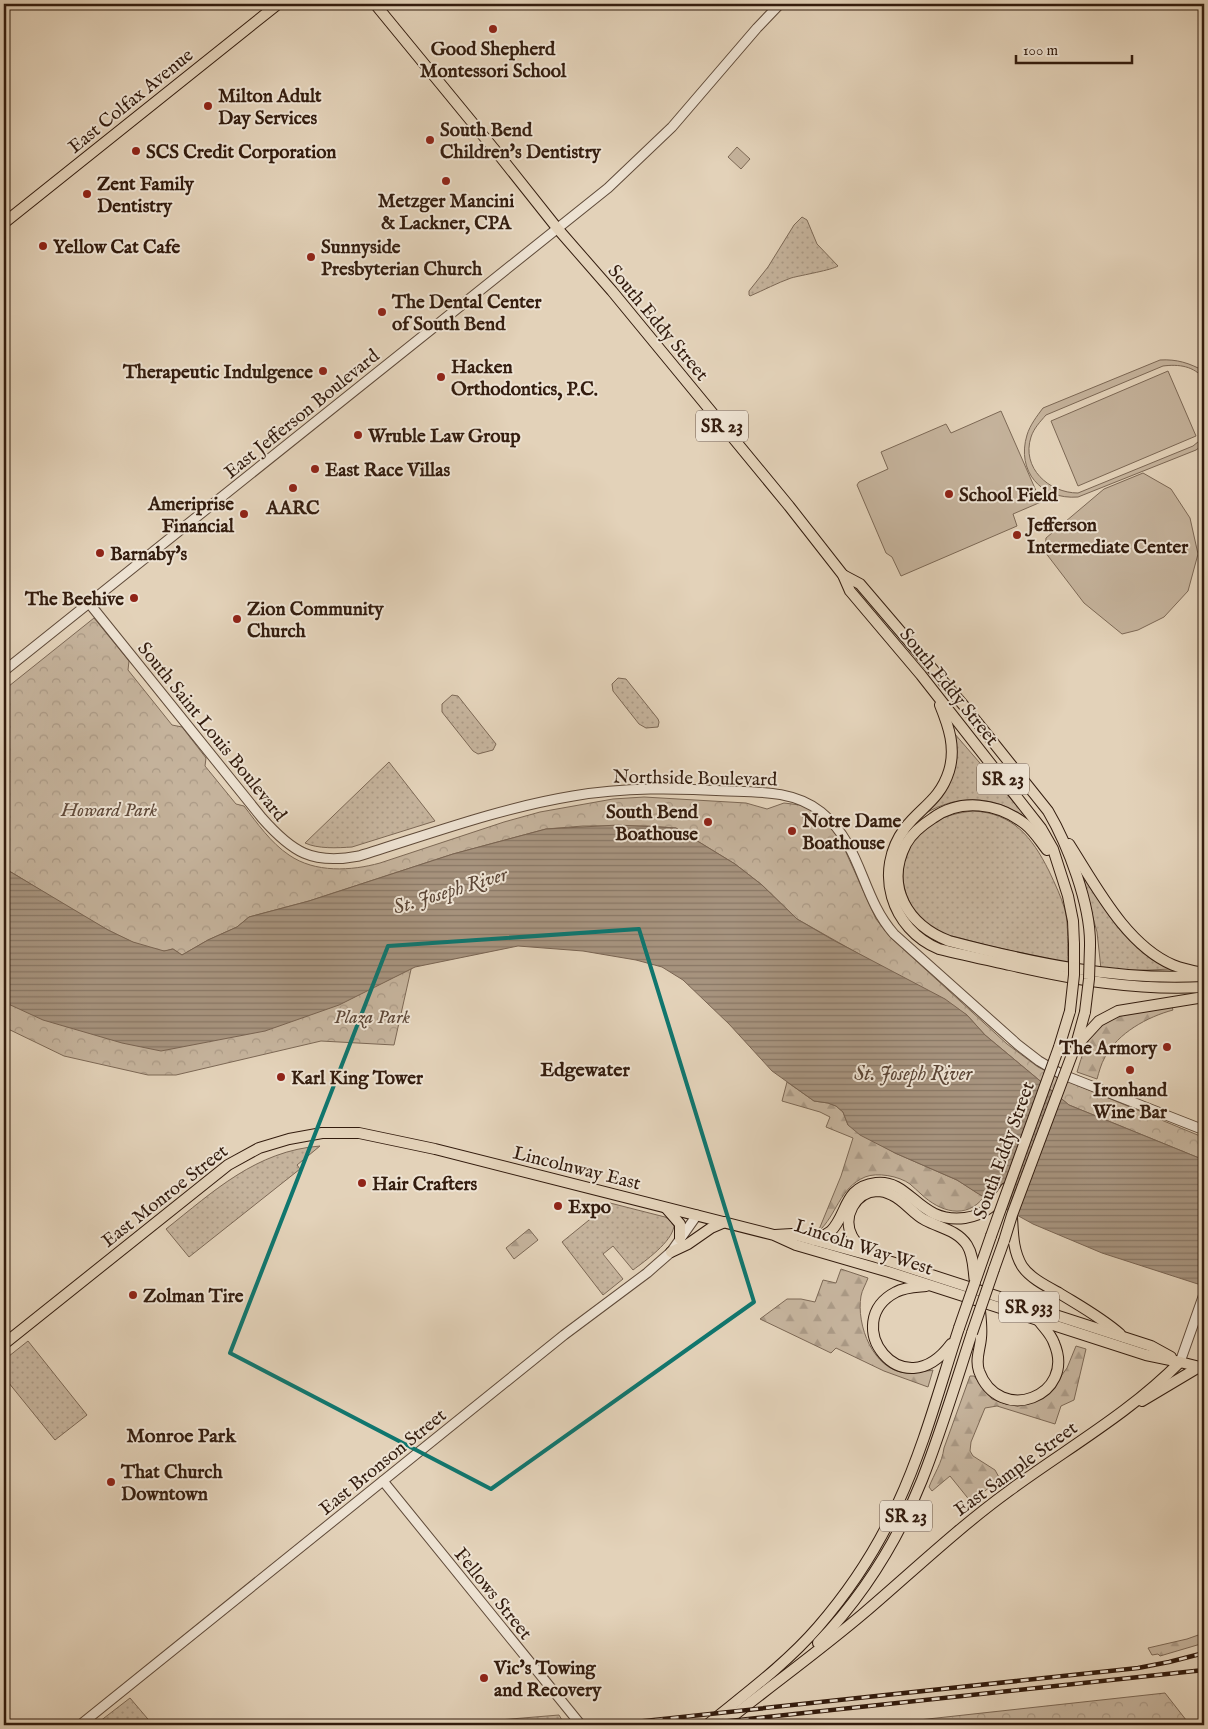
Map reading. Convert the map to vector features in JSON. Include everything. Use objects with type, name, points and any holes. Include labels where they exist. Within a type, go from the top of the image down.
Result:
[{"type":"main road","name":"East Colfax Avenue","points":[[4,223],[278,4]]},
{"type":"main road","name":"South Eddy Street","points":[[376,4],[557,228],[612,291],[843,575],[850,591],[1030,812],[1053,850],[1070,904],[1074,944],[1074,974],[1070,1011],[1059,1047],[991,1236],[976,1264],[974,1282],[910,1476],[886,1527],[855,1578],[817,1628],[780,1665],[707,1725]]},
{"type":"main road","name":"South Eddy Street","points":[[789,1671],[821,1640],[848,1609],[885,1556],[922,1482],[977,1335],[980,1307],[994,1270],[1008,1242],[1012,1215],[1075,1049],[1084,1012],[1089,979],[1090,932],[1080,888],[1058,827],[1036,795],[1007,759],[860,584],[843,575]]},
{"type":"main road","points":[[936,695],[951,737],[952,750],[949,772],[933,800],[905,828],[890,858],[891,894],[894,905],[908,928],[921,939],[939,949],[1060,976],[1124,986],[1158,988],[1204,987]]},
{"type":"main road","points":[[1061,871],[1035,834],[1026,825],[1002,810],[976,805],[961,806],[948,810],[923,824],[906,844],[898,879],[904,904],[918,922],[933,935],[949,941],[1059,966],[1107,974],[1141,976],[1204,975]]},
{"type":"main road","points":[[1058,827],[1096,887],[1138,941],[1154,954],[1172,964],[1204,975]]},
{"type":"main road","points":[[1075,1049],[1100,1020],[1118,1011],[1204,997]]},
{"type":"main road","name":"East Monroe Street","points":[[4,1344],[214,1175],[244,1156],[271,1144],[304,1135],[340,1132],[371,1135]]},
{"type":"main road","name":"Lincolnway East","points":[[371,1135],[435,1149],[774,1235]]},
{"type":"main road","points":[[814,1240],[832,1230],[848,1200],[855,1192],[875,1183],[887,1183],[898,1187],[928,1212],[956,1219],[972,1217],[984,1212],[997,1203],[1008,1185]]},
{"type":"main road","name":"SR 933","points":[[876,1257],[853,1239],[848,1219],[854,1203],[862,1197],[877,1191],[891,1194],[925,1220],[951,1230],[967,1245],[976,1264]]},
{"type":"main road","points":[[665,1207],[680,1224],[680,1239]]},
{"type":"main road","points":[[671,1252],[688,1244],[711,1228],[725,1222]]},
{"type":"main road","name":"Lincoln Way West","points":[[774,1235],[792,1234],[876,1257],[1151,1346],[1180,1362]]},
{"type":"main road","name":"Lincoln Way West","points":[[774,1235],[796,1245],[932,1286],[1146,1355],[1202,1368]]},
{"type":"main road","points":[[1008,1242],[1027,1272],[1111,1326],[1125,1338]]},
{"type":"main road","points":[[932,1286],[895,1292],[879,1307],[873,1325],[876,1343],[880,1351],[892,1362],[902,1366],[921,1367],[932,1363],[942,1355],[958,1331]]},
{"type":"main road","points":[[977,1335],[977,1365],[986,1385],[995,1394],[1002,1397],[1020,1401],[1028,1400],[1042,1393],[1047,1388],[1053,1381],[1058,1367],[1058,1353],[1054,1343],[1039,1321]]},
{"type":"main road","name":"East Sample Street","points":[[722,1725],[842,1631],[1008,1491],[1074,1447],[1132,1404],[1180,1362]]},
{"type":"main road","points":[[1132,1404],[1145,1401],[1202,1368]]},
{"type":"street","name":"East Jefferson Boulevard","points":[[4,671],[624,174],[672,127],[780,4]]},
{"type":"street","name":"South Saint Louis Boulevard","points":[[89,603],[197,740],[279,837],[296,850],[314,857],[326,859]]},
{"type":"street","name":"Northside Boulevard","points":[[326,859],[337,860],[359,856],[511,808],[574,795],[659,789],[787,795],[810,805],[839,828],[851,849],[881,918],[894,934],[1031,1056],[1061,1074],[1204,1130]]},
{"type":"street","name":"East Bronson Street","points":[[80,1725],[564,1335],[647,1273],[671,1252],[697,1215]]},
{"type":"street","name":"East Sample Street","points":[[1180,1362],[1204,1294]]},
{"type":"street","name":"Fellows Street","points":[[382,1481],[581,1725]]},
{"type":"highlighted area","points":[[639,929],[754,1302],[491,1489],[230,1353],[388,946]]},
{"type":"green space","points":[[737,147],[750,159],[741,169],[728,157]]},
{"type":"green space","points":[[802,217],[807,220],[817,244],[838,266],[791,278],[750,296],[749,291],[768,267],[794,225]]},
{"type":"green space","points":[[1160,360],[1183,362],[1193,366],[1204,371],[1204,379],[1196,371],[1186,367],[1175,365],[1163,366],[1046,415],[1035,428],[1031,437],[1030,459],[1034,468],[1040,477],[1057,489],[1078,493],[1193,446],[1204,437],[1204,444],[1196,450],[1078,497],[1065,497],[1053,494],[1034,481],[1025,460],[1025,448],[1030,428],[1043,408]]},
{"type":"green space","points":[[1168,371],[1196,436],[1078,486],[1051,421]]},
{"type":"green space","name":"School Field","points":[[1001,411],[1041,502],[1013,514],[1017,526],[901,576],[892,557],[886,553],[857,485],[859,482],[888,469],[881,452],[946,424],[951,433]]},
{"type":"green space","points":[[1143,473],[1171,489],[1190,518],[1198,554],[1188,591],[1164,617],[1138,630],[1122,634],[1084,603],[1045,552],[1046,538],[1104,489]]},
{"type":"green space","name":"Howard Park","points":[[94,618],[129,661],[128,670],[172,725],[182,727],[206,758],[205,766],[236,804],[244,806],[282,850],[299,861],[310,865],[333,869],[369,866],[540,812],[613,799],[644,797],[746,803],[767,809],[784,803],[800,805],[810,809],[827,823],[844,848],[876,919],[890,937],[1007,1044],[1038,1067],[1060,1078],[1204,1138],[1204,1160],[1069,1105],[985,1035],[967,1015],[797,919],[762,885],[735,864],[676,828],[583,826],[546,829],[453,854],[309,901],[249,917],[237,927],[208,940],[182,955],[173,949],[165,951],[151,949],[109,931],[4,868],[4,690]]},
{"type":"green space","points":[[618,678],[626,679],[658,719],[658,727],[646,728],[639,724],[613,691],[612,684]]},
{"type":"green space","points":[[452,695],[458,696],[496,744],[493,750],[478,754],[473,751],[442,712],[442,704]]},
{"type":"green space","points":[[954,733],[1023,813],[1021,815],[1010,808],[998,804],[974,800],[950,803],[926,813],[938,799]]},
{"type":"green space","points":[[389,762],[435,821],[352,847],[322,847],[305,843]]},
{"type":"green space","points":[[973,811],[999,816],[1010,822],[1020,829],[1036,848],[1049,871],[1065,910],[1068,963],[941,933],[926,923],[911,905],[906,895],[903,873],[904,862],[913,842],[926,827],[934,822],[963,812]]},
{"type":"green space","points":[[1086,879],[1130,939],[1151,959],[1171,969],[1127,971],[1101,969],[1097,932],[1083,882]]},
{"type":"green space","name":"Plaza Park","points":[[412,965],[394,1045],[321,1041],[176,1075],[148,1075],[64,1056],[4,1027],[4,999]]},
{"type":"green space","points":[[1171,1005],[1173,1010],[1143,1022],[1125,1033],[1117,1041],[1105,1057],[1097,1079],[1077,1072],[1092,1034],[1108,1019],[1134,1011]]},
{"type":"green space","points":[[787,1082],[814,1101],[836,1106],[843,1112],[848,1125],[895,1153],[957,1180],[984,1197],[969,1209],[953,1211],[936,1205],[910,1184],[900,1179],[882,1175],[865,1177],[849,1188],[830,1218],[818,1232],[841,1176],[853,1138],[826,1127],[830,1117],[820,1112],[782,1101]]},
{"type":"green space","points":[[320,1146],[297,1165],[300,1169],[189,1257],[166,1229],[219,1187],[256,1164],[297,1149]]},
{"type":"green space","points":[[610,1203],[665,1217],[674,1226],[663,1245],[633,1270],[613,1246],[603,1254],[623,1279],[603,1295],[562,1242]]},
{"type":"green space","points":[[529,1229],[538,1240],[514,1259],[506,1248]]},
{"type":"green space","points":[[841,1269],[868,1278],[861,1296],[861,1320],[869,1344],[876,1355],[884,1364],[894,1370],[916,1373],[933,1370],[928,1387],[884,1371],[836,1348],[831,1353],[760,1319],[787,1299],[815,1302],[823,1280],[836,1283]]},
{"type":"green space","points":[[28,1341],[87,1415],[55,1440],[4,1377],[4,1360]]},
{"type":"green space","points":[[1076,1346],[1086,1349],[1074,1400],[1061,1406],[1055,1424],[997,1406],[985,1408],[971,1442],[970,1451],[973,1456],[995,1470],[1000,1479],[971,1502],[950,1476],[932,1491],[929,1487],[942,1459],[944,1448],[970,1376],[974,1376],[992,1399],[1006,1404],[1014,1404],[1056,1383],[1067,1368]]},
{"type":"green space","points":[[1204,1633],[1204,1643],[1160,1656],[1158,1654],[1152,1655],[1148,1648],[1187,1639]]},
{"type":"green space","points":[[1165,1693],[1190,1725],[873,1725]]},
{"type":"green space","points":[[130,1698],[153,1725],[95,1725]]},
{"type":"green space","points":[[559,1715],[565,1725],[439,1725]]},
{"type":"water","name":"St. Joseph River","points":[[618,825],[676,828],[735,864],[762,885],[797,919],[945,999],[967,1015],[985,1035],[1069,1105],[1204,1160],[1204,1286],[1102,1253],[1033,1224],[957,1180],[895,1153],[860,1135],[848,1125],[843,1112],[836,1106],[814,1101],[772,1071],[729,1024],[683,980],[662,967],[636,960],[583,951],[518,946],[415,967],[339,1005],[265,1031],[161,1051],[122,1043],[43,1020],[4,1002],[4,868],[108,930],[133,942],[164,951],[173,949],[182,955],[208,940],[237,927],[249,917],[309,901],[453,854],[546,829]]},
{"type":"railway","points":[[607,1725],[1138,1668],[1204,1653]]},
{"type":"railway","points":[[693,1725],[1204,1670]]},
{"type":"place","name":"Good Shepherd Montessori School","points":[[493,29]]},
{"type":"place","name":"Milton Adult Day Services","points":[[208,106]]},
{"type":"place","name":"South Bend Children's Dentistry","points":[[430,140]]},
{"type":"place","name":"SCS Credit Corporation","points":[[136,151]]},
{"type":"place","name":"Metzger Mancini & Lackner, CPA","points":[[446,181]]},
{"type":"place","name":"Zent Family Dentistry","points":[[87,194]]},
{"type":"place","name":"Yellow Cat Cafe","points":[[43,246]]},
{"type":"place","name":"Sunnyside Presbyterian Church","points":[[311,257]]},
{"type":"place","name":"The Dental Center of South Bend","points":[[382,312]]},
{"type":"place","name":"Therapeutic Indulgence","points":[[323,371]]},
{"type":"place","name":"Hacken Orthodontics, P.C.","points":[[441,377]]},
{"type":"place","name":"Wruble Law Group","points":[[358,435]]},
{"type":"place","name":"East Race Villas","points":[[315,469]]},
{"type":"place","name":"AARC","points":[[293,488]]},
{"type":"place","name":"School Field","points":[[949,494]]},
{"type":"place","name":"Ameriprise Financial","points":[[244,514]]},
{"type":"place","name":"Jefferson Intermediate Center","points":[[1017,535]]},
{"type":"place","name":"Barnaby's","points":[[100,553]]},
{"type":"place","name":"The Beehive","points":[[134,598]]},
{"type":"place","name":"Zion Community Church","points":[[237,619]]},
{"type":"place","name":"South Bend Boathouse","points":[[708,822]]},
{"type":"place","name":"Notre Dame Boathouse","points":[[792,831]]},
{"type":"place","name":"The Armory","points":[[1167,1047]]},
{"type":"place","name":"Ironhand Wine Bar","points":[[1130,1070]]},
{"type":"place","name":"Karl King Tower","points":[[281,1077]]},
{"type":"place","name":"Hair Crafters","points":[[362,1183]]},
{"type":"place","name":"Expo","points":[[558,1206]]},
{"type":"place","name":"Zolman Tire","points":[[133,1295]]},
{"type":"place","name":"That Church Downtown","points":[[111,1482]]},
{"type":"place","name":"Vic's Towing and Recovery","points":[[484,1678]]},
{"type":"district","name":"Edgewater","points":[[585,1069]]},
{"type":"district","name":"Monroe Park","points":[[181,1435]]}]
